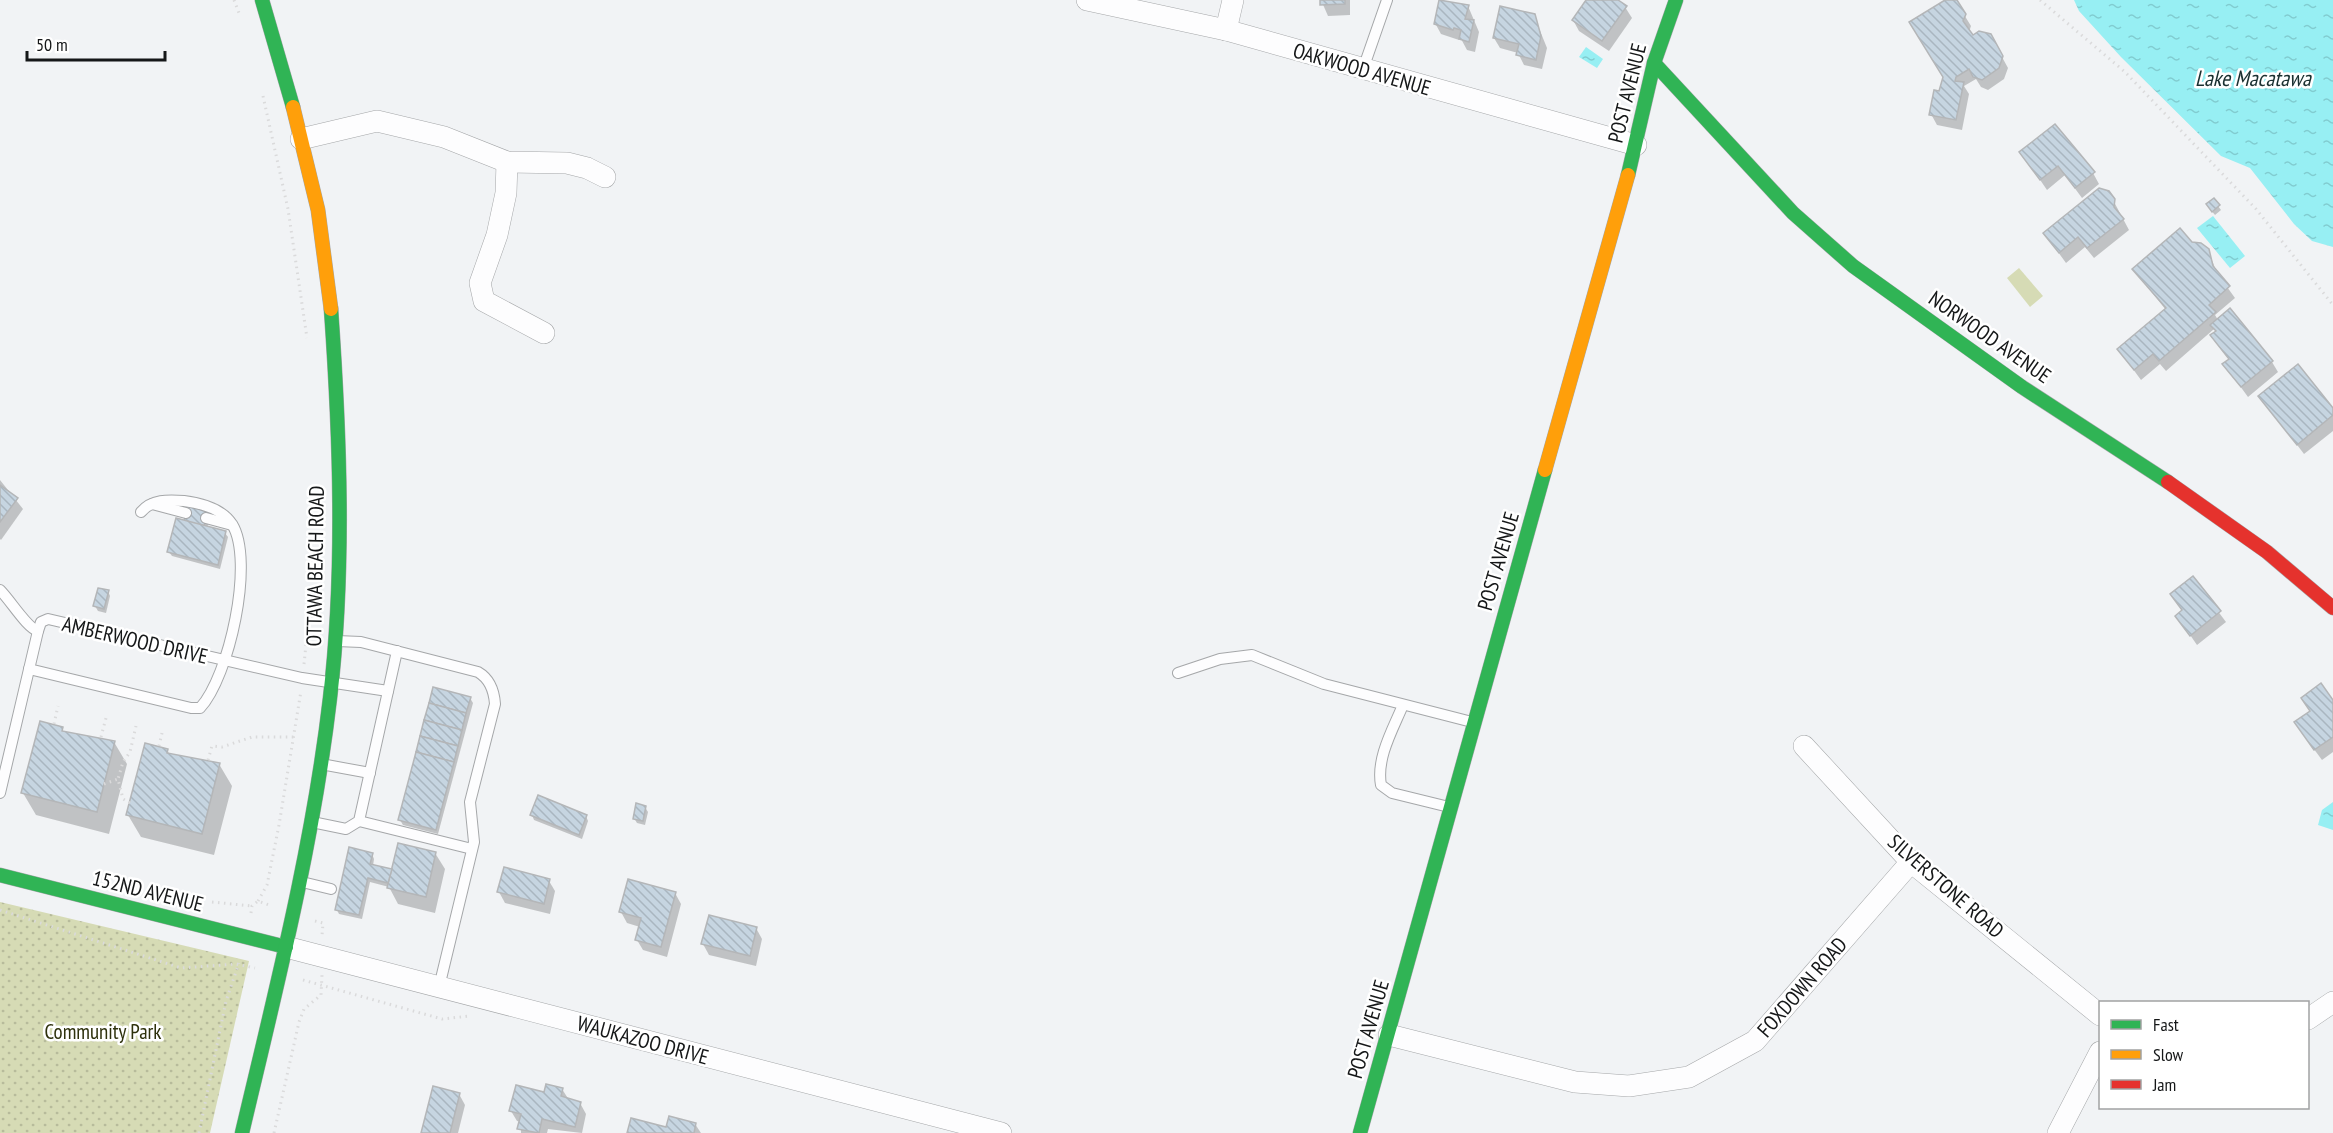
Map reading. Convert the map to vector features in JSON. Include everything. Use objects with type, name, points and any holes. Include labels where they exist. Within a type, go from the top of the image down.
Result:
[{"type":"street","name":"OTTAWA BEACH ROAD","points":[[242,1133],[286,947],[321,764],[335,641],[339,498],[331,304],[323,238],[301,139],[262,0]]},
{"type":"street","name":"OAKWOOD AVENUE","points":[[1087,0],[1226,30],[1636,145]]},
{"type":"street","points":[[1226,30],[1233,0]]},
{"type":"street","name":"POST AVENUE","points":[[1360,1133],[1636,145],[1654,63],[1676,0]]},
{"type":"street","name":"NORWOOD AVENUE","points":[[1654,63],[1793,213],[1853,266],[2022,387],[2141,463],[2267,552],[2333,608]]},
{"type":"street","points":[[301,139],[377,121],[444,138],[507,162],[567,163],[587,168],[604,177]]},
{"type":"street","points":[[507,162],[506,193],[497,235],[480,283],[484,302],[544,333]]},
{"type":"street","name":"SILVERSTONE ROAD","points":[[1804,746],[1911,862],[2099,1014]]},
{"type":"street","name":"FOXDOWN ROAD","points":[[1389,1035],[1575,1082],[1629,1086],[1689,1077],[1755,1041],[1911,862]]},
{"type":"street","name":"152ND AVENUE","points":[[0,875],[286,947]]},
{"type":"street","name":"WAUKAZOO DRIVE","points":[[286,947],[1001,1133]]},
{"type":"street","points":[[2309,1018],[2333,1002]]},
{"type":"street","points":[[2058,1133],[2099,1054]]},
{"type":"lane","points":[[1363,69],[1387,0]]},
{"type":"lane","points":[[29,669],[191,708],[200,708],[207,701],[225,661],[237,609],[239,551],[232,525],[217,511],[189,502],[167,500],[151,504],[141,512]]},
{"type":"lane","points":[[151,504],[186,513]]},
{"type":"lane","points":[[206,518],[232,525]]},
{"type":"lane","points":[[0,590],[15,605],[28,627],[38,631]]},
{"type":"lane","name":"AMBERWOOD DRIVE","points":[[0,793],[38,631],[41,622],[48,619],[225,661],[388,691]]},
{"type":"lane","points":[[335,641],[361,642],[478,672],[485,676],[494,693],[495,704],[470,802],[475,831],[472,849],[439,987]]},
{"type":"lane","points":[[311,822],[346,829],[359,821],[397,651]]},
{"type":"lane","points":[[1178,673],[1220,659],[1252,655],[1324,684],[1476,723]]},
{"type":"lane","points":[[1403,705],[1383,755],[1379,773],[1381,784],[1392,793],[1452,808]]},
{"type":"lane","points":[[321,764],[370,773]]},
{"type":"lane","points":[[359,821],[472,849]]},
{"type":"lane","points":[[299,881],[331,889]]},
{"type":"path","points":[[234,0],[241,20]]},
{"type":"path","points":[[2040,0],[2125,72],[2240,192],[2333,305]]},
{"type":"path","points":[[263,94],[288,209],[308,346]]},
{"type":"path","points":[[304,663],[312,581]]},
{"type":"path","points":[[251,911],[252,906],[260,902],[267,885],[301,693]]},
{"type":"path","points":[[54,724],[58,706]]},
{"type":"path","points":[[101,737],[106,718]]},
{"type":"path","points":[[130,803],[119,792],[118,779],[123,762],[130,752],[136,726]]},
{"type":"path","points":[[159,746],[162,733]]},
{"type":"path","points":[[208,760],[212,746],[222,747],[252,737],[294,737]]},
{"type":"path","points":[[104,784],[118,779]]},
{"type":"path","points":[[0,910],[181,968],[239,964],[248,966]]},
{"type":"path","points":[[319,922],[322,927]]},
{"type":"path","points":[[199,1133],[226,1000],[240,959]]},
{"type":"path","points":[[274,1133],[301,1015],[308,1005],[321,995],[320,982],[408,1012]]},
{"type":"green space","points":[[2019,268],[2043,296],[2030,307],[2007,278]]},
{"type":"green space","name":"Community Park","points":[[0,902],[249,961],[210,1133],[0,1133]]},
{"type":"water","name":"Lake Macatawa","points":[[2074,0],[2333,0],[2333,247],[2312,241],[2294,224],[2250,168],[2221,156],[2121,57],[2079,11]]},
{"type":"water","points":[[1586,47],[1603,59],[1597,68],[1579,57]]},
{"type":"water","points":[[2213,216],[2245,256],[2230,268],[2197,228]]},
{"type":"water","points":[[2333,802],[2333,830],[2318,825],[2322,810]]},
{"type":"building","points":[[1320,0],[1345,0],[1345,4],[1320,5]]},
{"type":"building","points":[[1439,0],[1469,5],[1465,19],[1474,20],[1469,42],[1459,39],[1461,30],[1434,24]]},
{"type":"building","points":[[1586,0],[1618,0],[1627,6],[1602,41],[1572,20]]},
{"type":"building","points":[[1945,0],[1957,0],[1966,14],[1963,21],[1973,35],[1979,31],[1991,34],[2003,56],[1999,68],[1982,80],[1973,77],[1969,69],[1956,77],[1955,81],[1964,82],[1956,120],[1929,115],[1934,90],[1939,91],[1943,77],[1909,22]]},
{"type":"building","points":[[1500,6],[1535,14],[1541,36],[1536,60],[1516,55],[1519,44],[1493,38]]},
{"type":"building","points":[[2055,124],[2095,172],[2075,188],[2058,166],[2040,180],[2019,152]]},
{"type":"building","points":[[2099,188],[2109,191],[2115,199],[2114,207],[2124,219],[2087,248],[2078,237],[2059,253],[2043,233]]},
{"type":"building","points":[[2214,198],[2220,205],[2212,212],[2206,204]]},
{"type":"building","points":[[2180,228],[2192,242],[2201,243],[2209,249],[2213,266],[2230,286],[2209,305],[2216,312],[2159,361],[2153,354],[2134,370],[2117,349],[2166,308],[2132,269]]},
{"type":"building","points":[[2230,308],[2273,361],[2241,387],[2222,364],[2229,359],[2210,335],[2216,331],[2210,325]]},
{"type":"building","points":[[2298,364],[2333,408],[2333,415],[2297,445],[2258,396]]},
{"type":"building","points":[[0,485],[18,498],[0,522]]},
{"type":"building","points":[[188,505],[208,510],[204,526],[184,521]]},
{"type":"building","points":[[176,518],[226,531],[218,565],[167,552]]},
{"type":"building","points":[[2193,576],[2221,611],[2190,636],[2175,616],[2182,610],[2170,594]]},
{"type":"building","points":[[98,588],[109,590],[104,609],[93,606]]},
{"type":"building","points":[[2321,683],[2333,700],[2333,737],[2314,750],[2294,722],[2310,711],[2301,698]]},
{"type":"building","points":[[433,687],[471,697],[466,713],[429,703]]},
{"type":"building","points":[[429,703],[466,713],[462,730],[424,720]]},
{"type":"building","points":[[424,720],[462,730],[458,746],[420,736]]},
{"type":"building","points":[[40,721],[63,727],[62,731],[115,741],[97,812],[21,793]]},
{"type":"building","points":[[420,736],[458,746],[454,762],[416,752]]},
{"type":"building","points":[[145,743],[168,749],[167,753],[220,763],[202,834],[126,815]]},
{"type":"building","points":[[416,752],[454,762],[436,830],[398,820]]},
{"type":"building","points":[[538,795],[587,815],[579,835],[530,815]]},
{"type":"building","points":[[636,803],[646,806],[643,821],[633,819]]},
{"type":"building","points":[[398,843],[436,852],[426,897],[387,888]]},
{"type":"building","points":[[349,847],[373,853],[370,864],[392,869],[388,883],[368,878],[359,915],[335,910]]},
{"type":"building","points":[[504,867],[550,879],[544,904],[497,892]]},
{"type":"building","points":[[628,879],[676,892],[661,947],[635,940],[641,918],[619,912]]},
{"type":"building","points":[[709,915],[757,927],[750,956],[701,944]]},
{"type":"building","points":[[546,1084],[563,1088],[561,1096],[581,1102],[575,1127],[542,1119],[539,1133],[517,1129],[521,1114],[509,1111],[516,1085],[544,1092]]},
{"type":"building","points":[[433,1086],[460,1093],[450,1133],[421,1133]]},
{"type":"building","points":[[669,1116],[696,1123],[694,1133],[627,1133],[631,1118],[666,1127]]},
{"type":"traffic: fast","points":[[262,0],[293,107]]},
{"type":"traffic: fast","points":[[1628,175],[1654,63],[1676,0]]},
{"type":"traffic: fast","points":[[1654,63],[1793,213],[1853,266],[2022,387],[2168,482]]},
{"type":"traffic: fast","points":[[242,1133],[304,862],[330,698],[338,601],[340,503],[331,309]]},
{"type":"traffic: fast","points":[[1360,1133],[1545,470]]},
{"type":"traffic: fast","points":[[0,875],[286,947]]},
{"type":"traffic: slow","points":[[293,107],[318,210],[331,309]]},
{"type":"traffic: slow","points":[[1545,470],[1628,175]]},
{"type":"traffic: jam","points":[[2168,482],[2267,552],[2333,608]]}]
